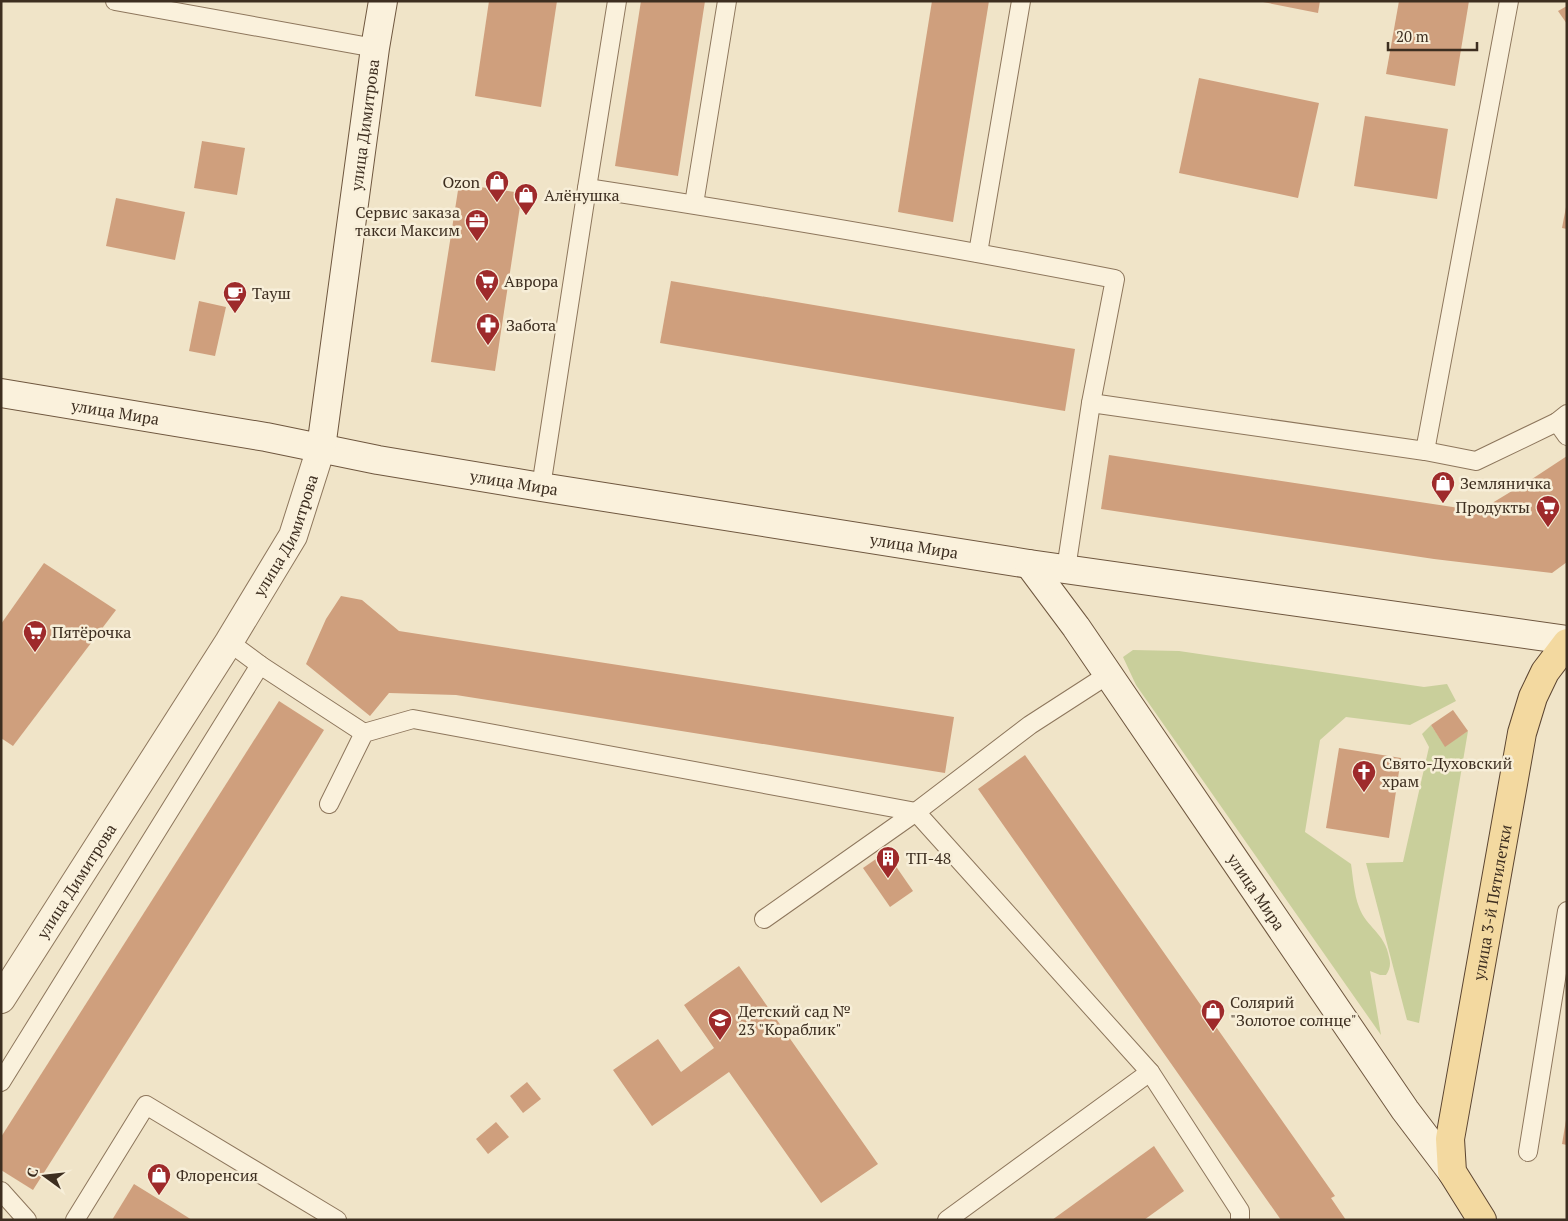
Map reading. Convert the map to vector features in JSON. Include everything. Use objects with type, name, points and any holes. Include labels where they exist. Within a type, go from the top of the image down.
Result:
[{"type":"main road","name":"улица Димитрова","points":[[1,999],[229,642],[293,536],[321,448],[383,1]]},
{"type":"main road","name":"улица Мира","points":[[1,393],[256,435],[378,460],[541,488],[1028,564],[1567,641]]},
{"type":"main road","name":"улица Мира","points":[[1028,564],[1109,674],[1405,1110],[1452,1172],[1482,1220]]},
{"type":"main road","name":"улица 3-й Пятилетки","points":[[1452,1172],[1450,1139],[1522,733],[1533,697],[1545,672],[1567,641]]},
{"type":"lane","points":[[115,1],[164,5],[375,48]]},
{"type":"lane","points":[[541,488],[617,1]]},
{"type":"lane","points":[[694,204],[727,1]]},
{"type":"lane","points":[[978,253],[1021,1]]},
{"type":"lane","points":[[1425,452],[1508,1]]},
{"type":"lane","points":[[587,188],[694,204],[978,253],[1115,279],[1091,403],[1066,568]]},
{"type":"lane","points":[[1091,403],[1476,461],[1563,424]]},
{"type":"lane","points":[[229,642],[260,665],[364,733]]},
{"type":"lane","points":[[1,1082],[260,665]]},
{"type":"lane","points":[[764,919],[916,812],[1030,725],[1109,674]]},
{"type":"lane","points":[[329,804],[364,733],[413,719],[916,812],[1150,1072],[1240,1211],[1240,1220]]},
{"type":"lane","points":[[1528,1152],[1567,911]]},
{"type":"lane","points":[[947,1220],[1150,1072]]},
{"type":"lane","points":[[75,1220],[146,1105],[337,1220]]},
{"type":"lane","points":[[1,1191],[27,1220]]},
{"type":"green space","points":[[1133,650],[1179,651],[1424,687],[1447,684],[1456,701],[1410,725],[1346,717],[1320,740],[1305,832],[1351,864],[1359,907],[1387,949],[1390,964],[1386,975],[1370,971],[1381,1035],[1136,685],[1123,657]]},
{"type":"green space","points":[[1431,725],[1445,746],[1468,731],[1419,1023],[1407,1020],[1366,863],[1403,862],[1429,747],[1422,734]]},
{"type":"building","points":[[489,1],[557,1],[541,107],[475,96]]},
{"type":"building","points":[[641,1],[705,1],[678,176],[615,166]]},
{"type":"building","points":[[932,1],[989,1],[953,222],[898,212]]},
{"type":"building","points":[[1258,1],[1320,1],[1318,13]]},
{"type":"building","points":[[1399,1],[1469,1],[1455,86],[1386,74]]},
{"type":"building","points":[[1567,6],[1567,24],[1558,11]]},
{"type":"building","points":[[1199,78],[1319,103],[1298,198],[1179,173]]},
{"type":"building","points":[[1365,116],[1448,129],[1437,199],[1354,186]]},
{"type":"building","points":[[202,141],[245,148],[237,195],[194,188]]},
{"type":"building","points":[[459,184],[522,193],[495,371],[431,362]]},
{"type":"building","points":[[116,198],[185,212],[175,260],[106,246]]},
{"type":"building","points":[[1567,207],[1567,229],[1562,228]]},
{"type":"building","points":[[671,281],[1075,349],[1065,411],[660,343]]},
{"type":"building","points":[[199,301],[226,307],[215,356],[189,351]]},
{"type":"building","points":[[1109,455],[1479,511],[1567,456],[1567,562],[1552,573],[1434,559],[1101,509]]},
{"type":"building","points":[[44,563],[116,610],[13,746],[1,738],[1,624]]},
{"type":"building","points":[[341,596],[362,600],[399,631],[954,717],[945,773],[456,695],[389,693],[370,716],[306,664],[326,619]]},
{"type":"building","points":[[279,701],[324,730],[33,1190],[1,1170],[1,1137]]},
{"type":"building","points":[[1453,710],[1468,731],[1445,747],[1431,725]]},
{"type":"building","name":"Свято-Духовский храм","points":[[1339,748],[1401,758],[1389,838],[1326,828]]},
{"type":"building","points":[[1025,755],[1335,1196],[1331,1198],[1346,1220],[1281,1220],[978,789]]},
{"type":"building","name":"ТП-48","points":[[886,852],[913,891],[890,907],[863,868]]},
{"type":"building","points":[[739,966],[878,1164],[821,1203],[729,1072],[652,1126],[613,1070],[658,1039],[681,1072],[714,1048],[684,1005]]},
{"type":"building","points":[[527,1082],[541,1099],[523,1113],[510,1096]]},
{"type":"building","points":[[1567,1120],[1567,1145],[1562,1144]]},
{"type":"building","points":[[496,1122],[509,1137],[488,1154],[476,1139]]},
{"type":"building","points":[[1154,1146],[1184,1191],[1144,1220],[1052,1220]]},
{"type":"building","points":[[134,1184],[173,1208],[192,1220],[112,1220]]},
{"type":"place","name":"Ozon","points":[[497,203]]},
{"type":"place","name":"Алёнушка","points":[[526,216]]},
{"type":"place","name":"Сервис заказа такси Максим","points":[[477,242]]},
{"type":"place","name":"Аврора","points":[[487,302]]},
{"type":"place","name":"Тауш","points":[[235,314]]},
{"type":"place","name":"Забота","points":[[488,346]]},
{"type":"place","name":"Земляничка","points":[[1443,504]]},
{"type":"place","name":"Продукты","points":[[1548,528]]},
{"type":"place","name":"Пятёрочка","points":[[35,653]]},
{"type":"place","name":"Свято-Духовский храм","points":[[1364,793]]},
{"type":"place","name":"ТП-48","points":[[888,879]]},
{"type":"place","name":"Солярий \"Золотое солнце\"","points":[[1213,1032]]},
{"type":"place","name":"Детский сад № 23 \"Кораблик\"","points":[[720,1041]]},
{"type":"place","name":"Флоренсия","points":[[159,1196]]}]
